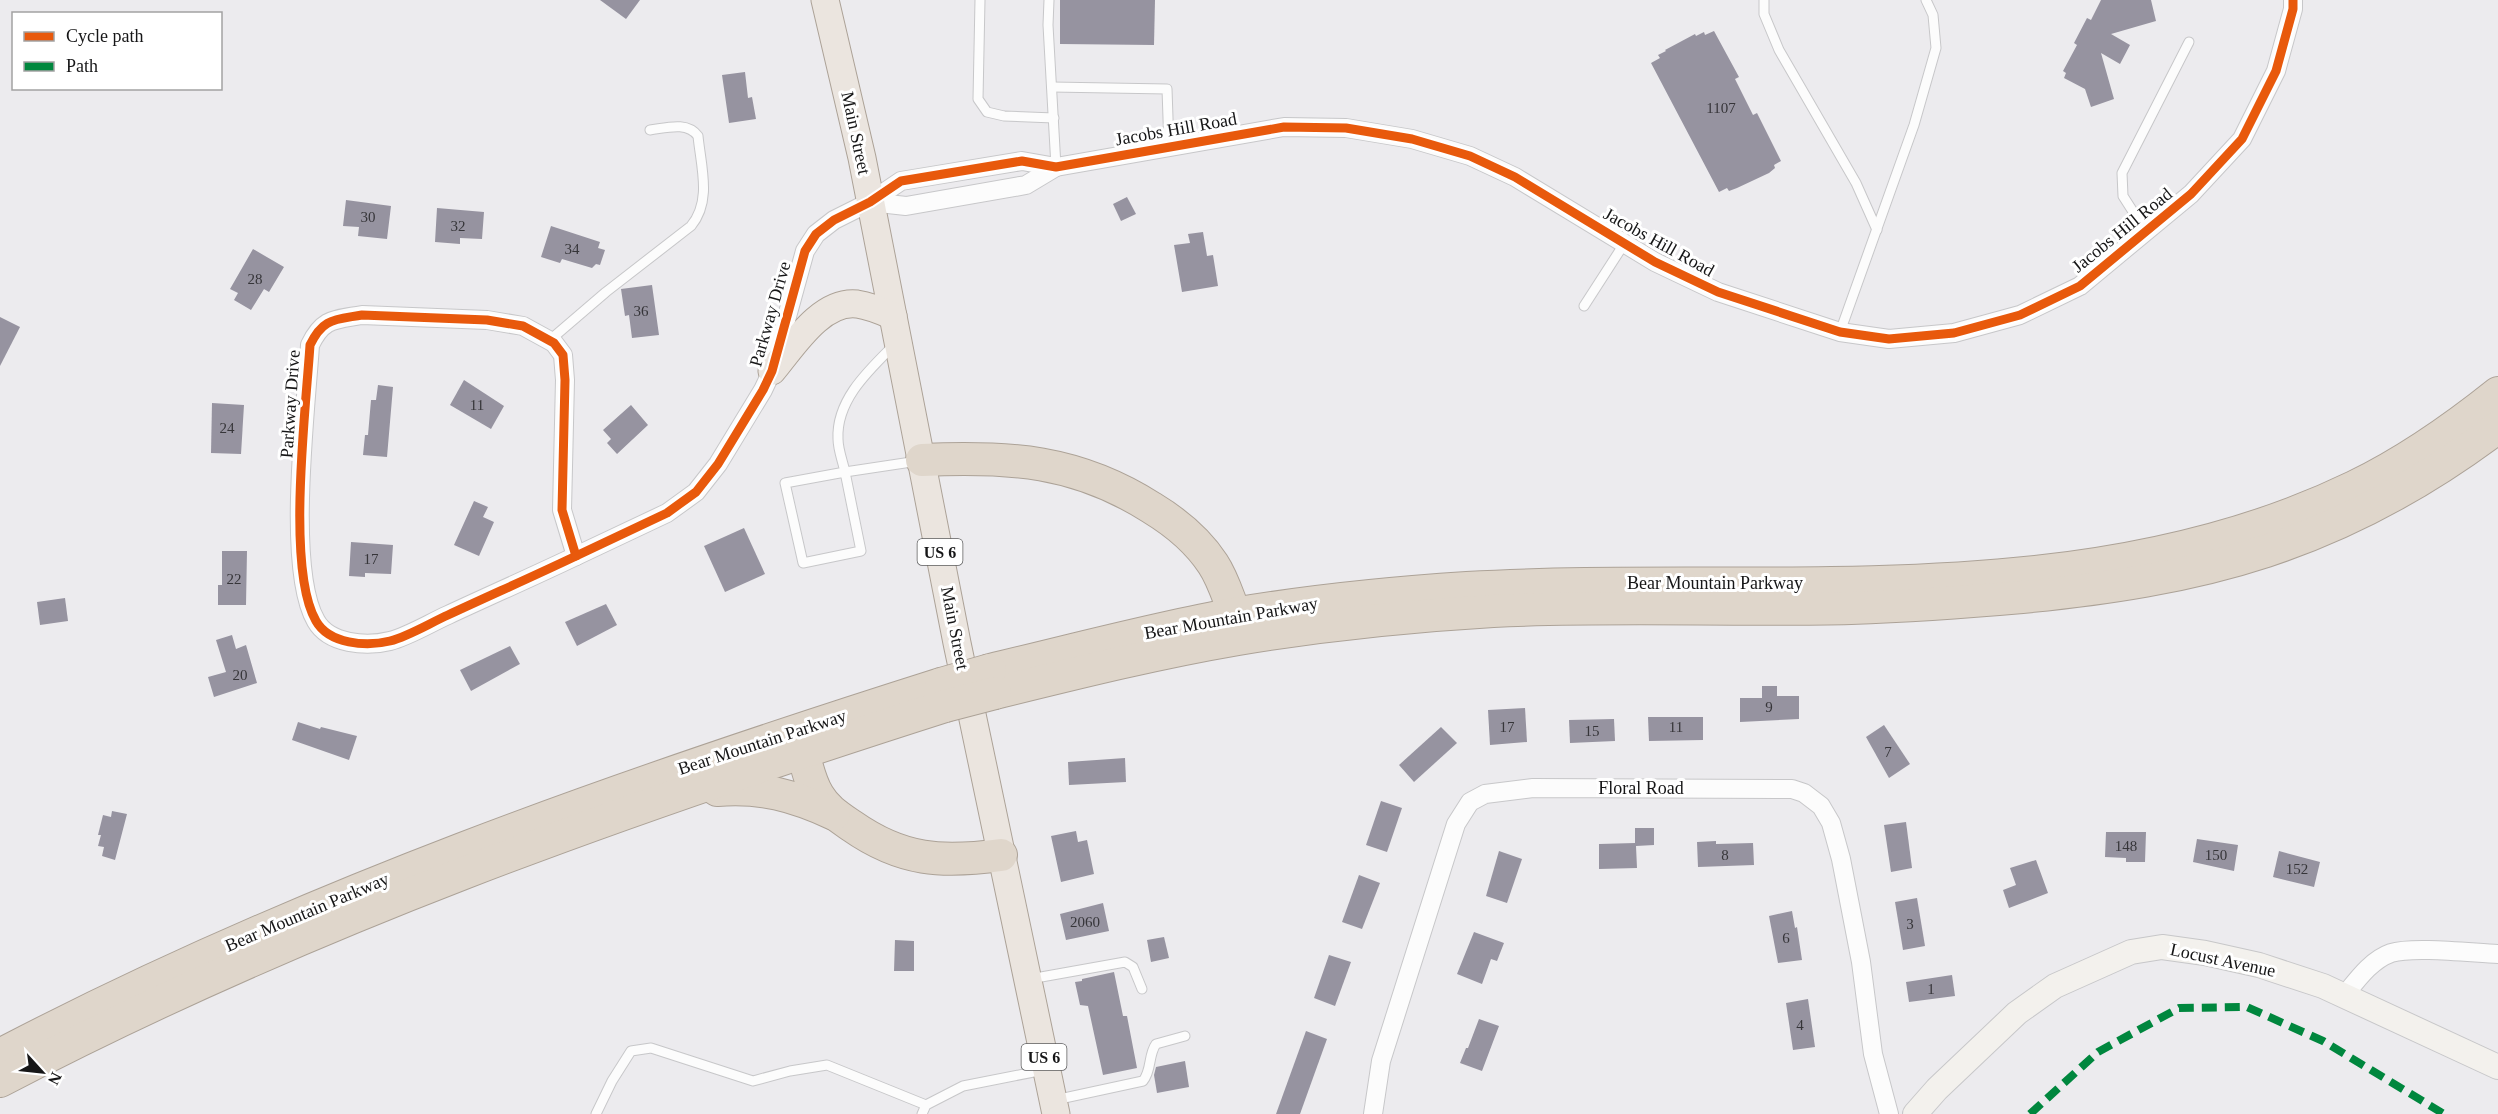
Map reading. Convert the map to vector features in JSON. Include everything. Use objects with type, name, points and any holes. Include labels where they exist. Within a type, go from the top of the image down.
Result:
[{"type":"highway","name":"Bear Mountain Parkway","points":[[0,1055],[165,973],[380,880],[501,833],[672,772],[993,682],[1143,633],[1235,614],[1331,601],[1465,588],[1598,584],[1897,581],[2007,574],[2114,560],[2219,537],[2278,519],[2321,502],[2375,477],[2416,453],[2498,393]]},
{"type":"highway","name":"Bear Mountain Parkway","points":[[993,682],[1239,639],[1410,617],[1581,608],[1850,608],[2068,593],[2161,579],[2266,551],[2318,532],[2369,509],[2417,483],[2498,427]]},
{"type":"highway","points":[[922,460],[983,458],[1029,462],[1079,472],[1116,488],[1162,514],[1199,546],[1220,575],[1235,614]]},
{"type":"highway","name":"Bear Mountain Parkway","points":[[0,1081],[91,1034],[282,946],[508,854],[803,752],[943,695]]},
{"type":"highway","points":[[803,752],[812,785],[826,807],[877,842],[911,856],[948,860],[1001,855]]},
{"type":"highway","points":[[680,793],[732,789],[771,791],[806,801],[837,816]]},
{"type":"main road","name":"Main Street","points":[[825,0],[870,202],[959,654],[1054,1108]]},
{"type":"main road","points":[[772,371],[820,315],[843,304],[857,304],[896,329]]},
{"type":"street","name":"Jacobs Hill Road","points":[[870,202],[901,181],[1023,161],[1056,167],[1284,127],[1346,128],[1412,139],[1470,156],[1515,177],[1654,262],[1718,292],[1840,332],[1889,339],[1954,333],[2020,315],[2080,286],[2192,194],[2242,139],[2276,71],[2293,9],[2293,0]]},
{"type":"street","name":"Jacobs Hill Road","points":[[870,202],[906,207],[1026,185],[1056,167]]},
{"type":"street","name":"Parkway Drive","points":[[550,340],[524,326],[453,319],[362,315],[329,321],[318,329],[310,345],[301,473],[300,565],[316,622],[327,632],[354,644],[390,641],[667,513],[696,492],[718,464],[772,371],[805,251],[816,234],[834,220],[870,202]]},
{"type":"street","points":[[550,340],[563,355],[565,380],[562,510],[576,556]]},
{"type":"street","name":"Floral Road","points":[[1373,1114],[1381,1061],[1456,824],[1470,802],[1485,794],[1544,788],[1791,789],[1804,793],[1821,806],[1831,823],[1841,859],[1861,962],[1873,1054],[1889,1114]]},
{"type":"street","name":"Locust Avenue","points":[[1915,1114],[1937,1089],[2017,1013],[2055,986],[2131,952],[2162,947],[2205,953],[2259,965],[2323,986],[2498,1066]]},
{"type":"street","points":[[2344,996],[2366,970],[2392,953],[2410,951],[2498,954]]},
{"type":"lane","points":[[980,0],[978,99],[987,112],[1004,116],[1054,118]]},
{"type":"lane","points":[[1049,0],[1048,26],[1056,167]]},
{"type":"lane","points":[[1764,0],[1764,14],[1779,50],[1856,183],[1877,230]]},
{"type":"lane","points":[[1840,332],[1914,125],[1936,48],[1933,15],[1926,0]]},
{"type":"lane","points":[[2146,232],[2123,196],[2122,173],[2189,42]]},
{"type":"lane","points":[[1052,87],[1167,89],[1169,147]]},
{"type":"lane","points":[[550,340],[606,292],[691,226],[699,216],[704,200],[698,136],[694,130],[686,126],[650,130]]},
{"type":"lane","points":[[1584,306],[1624,244]]},
{"type":"lane","points":[[896,329],[844,407],[838,439],[845,472],[847,502],[861,551],[803,563],[785,483],[845,472],[922,460]]},
{"type":"lane","points":[[792,513],[804,511]]},
{"type":"lane","points":[[797,538],[808,536]]},
{"type":"lane","points":[[1028,980],[1125,962],[1133,967],[1142,989]]},
{"type":"lane","points":[[1054,1108],[1143,1081],[1148,1075],[1151,1051],[1156,1044],[1185,1036]]},
{"type":"lane","points":[[596,1114],[612,1081],[631,1051],[651,1048],[753,1081],[790,1071],[827,1065],[924,1110],[963,1086],[1046,1070]]},
{"type":"building","points":[[600,0],[640,0],[626,19]]},
{"type":"building","points":[[1060,0],[1155,0],[1154,45],[1060,44]]},
{"type":"building","points":[[2101,0],[2151,0],[2156,21],[2111,34],[2130,45],[2120,64],[2101,53],[2114,99],[2091,107],[2085,89],[2064,78],[2066,73],[2063,71],[2077,45],[2074,43],[2087,18],[2091,20]]},
{"type":"building","points":[[1714,31],[1739,77],[1735,79],[1753,115],[1757,113],[1781,161],[1774,165],[1775,168],[1769,173],[1737,188],[1729,191],[1727,188],[1719,192],[1651,63],[1660,58],[1658,55],[1665,50],[1695,34],[1696,36],[1704,32],[1705,35]]},
{"type":"building","points":[[745,72],[748,98],[752,97],[756,119],[729,123],[722,75]]},
{"type":"building","points":[[1127,197],[1136,214],[1121,221],[1113,204]]},
{"type":"building","points":[[346,200],[391,206],[387,239],[358,236],[359,227],[343,226]]},
{"type":"building","points":[[437,208],[484,212],[482,239],[460,238],[460,244],[435,242]]},
{"type":"building","points":[[551,226],[600,242],[598,248],[605,250],[600,265],[596,264],[592,268],[562,259],[560,263],[541,257]]},
{"type":"building","points":[[1203,232],[1207,256],[1213,255],[1218,286],[1182,292],[1174,245],[1190,243],[1188,234]]},
{"type":"building","points":[[253,249],[284,267],[269,292],[264,289],[251,310],[234,300],[238,293],[230,289]]},
{"type":"building","points":[[652,285],[659,335],[632,338],[629,315],[625,316],[621,289]]},
{"type":"building","points":[[0,317],[20,327],[0,366]]},
{"type":"building","points":[[464,380],[504,406],[491,429],[450,405]]},
{"type":"building","points":[[378,385],[393,387],[387,457],[363,455],[365,435],[368,435],[371,400],[376,400]]},
{"type":"building","points":[[212,403],[244,405],[241,454],[211,453]]},
{"type":"building","points":[[631,405],[648,425],[617,454],[607,443],[611,439],[603,430]]},
{"type":"building","points":[[474,501],[488,507],[483,517],[494,522],[479,556],[454,545]]},
{"type":"building","points":[[744,528],[765,574],[725,592],[704,546]]},
{"type":"building","points":[[351,542],[393,545],[391,574],[365,573],[365,577],[349,576]]},
{"type":"building","points":[[222,551],[247,551],[246,605],[218,605],[218,585],[222,585]]},
{"type":"building","points":[[65,598],[68,621],[40,625],[37,602]]},
{"type":"building","points":[[606,604],[617,625],[577,646],[565,622]]},
{"type":"building","points":[[232,635],[236,649],[246,645],[257,683],[214,697],[208,677],[226,672],[216,640]]},
{"type":"building","points":[[510,646],[520,664],[471,691],[460,670]]},
{"type":"building","points":[[1762,686],[1777,686],[1777,696],[1799,696],[1799,719],[1740,722],[1740,698],[1762,698]]},
{"type":"building","points":[[1525,708],[1527,742],[1490,745],[1488,710]]},
{"type":"building","points":[[1648,717],[1703,717],[1703,740],[1649,741]]},
{"type":"building","points":[[1614,719],[1615,741],[1570,743],[1569,720]]},
{"type":"building","points":[[298,722],[357,736],[349,760],[292,740]]},
{"type":"building","points":[[1884,725],[1910,764],[1889,778],[1866,737]]},
{"type":"building","points":[[1441,727],[1457,743],[1414,782],[1399,765]]},
{"type":"building","points":[[1125,758],[1126,782],[1069,785],[1068,762]]},
{"type":"building","points":[[1381,801],[1402,808],[1387,852],[1366,845]]},
{"type":"building","points":[[112,811],[127,814],[115,860],[102,856],[104,847],[98,846],[103,815],[111,817]]},
{"type":"building","points":[[1906,822],[1912,868],[1891,872],[1884,825]]},
{"type":"building","points":[[1635,828],[1654,828],[1654,845],[1636,846],[1637,868],[1599,869],[1599,844],[1635,843]]},
{"type":"building","points":[[1076,831],[1078,842],[1087,840],[1094,874],[1061,882],[1051,836]]},
{"type":"building","points":[[2106,832],[2146,832],[2145,862],[2126,862],[2126,858],[2105,857]]},
{"type":"building","points":[[2197,839],[2238,845],[2234,871],[2193,862]]},
{"type":"building","points":[[1716,841],[1716,844],[1753,843],[1754,865],[1698,867],[1697,842]]},
{"type":"building","points":[[1499,851],[1522,859],[1507,903],[1486,896]]},
{"type":"building","points":[[2279,851],[2320,862],[2314,887],[2273,877]]},
{"type":"building","points":[[2036,860],[2048,893],[2009,908],[2003,890],[2016,885],[2010,868]]},
{"type":"building","points":[[1359,875],[1380,883],[1362,929],[1342,922]]},
{"type":"building","points":[[1917,898],[1925,946],[1903,950],[1895,902]]},
{"type":"building","points":[[1103,903],[1109,931],[1066,940],[1060,914]]},
{"type":"building","points":[[1792,911],[1802,960],[1778,963],[1769,916]]},
{"type":"building","points":[[1474,932],[1504,943],[1497,961],[1491,959],[1482,984],[1457,974]]},
{"type":"building","points":[[1164,937],[1169,958],[1151,962],[1147,940]]},
{"type":"building","points":[[895,940],[914,941],[914,971],[894,971]]},
{"type":"building","points":[[1329,955],[1351,962],[1335,1006],[1314,998]]},
{"type":"building","points":[[1114,972],[1123,1016],[1127,1016],[1137,1068],[1103,1075],[1088,1006],[1080,1005],[1075,982]]},
{"type":"building","points":[[1952,975],[1955,996],[1909,1002],[1906,982]]},
{"type":"building","points":[[1808,999],[1815,1047],[1793,1050],[1786,1003]]},
{"type":"building","points":[[1479,1019],[1499,1026],[1482,1071],[1460,1063]]},
{"type":"building","points":[[1306,1031],[1327,1039],[1300,1114],[1276,1114]]},
{"type":"building","points":[[1185,1061],[1189,1087],[1157,1093],[1154,1075],[1156,1067]]},
{"type":"marked path","points":[[2030,1114],[2098,1052],[2179,1008],[2247,1007],[2323,1041],[2444,1114]]},
{"type":"cycle path","points":[[576,556],[667,513],[696,492],[718,464],[772,371],[805,251],[816,234],[834,220],[870,202],[901,181],[1022,161],[1056,167],[1284,127],[1346,128],[1412,139],[1470,156],[1515,177],[1655,262],[1718,292],[1840,332],[1889,339],[1954,333],[2020,315],[2080,286],[2191,194],[2242,139],[2276,71],[2293,9],[2293,0]]},
{"type":"cycle path","points":[[362,315],[487,320],[523,326],[554,343],[563,355],[565,380],[562,510],[576,556],[405,636],[370,644],[339,639],[322,629],[316,621],[307,597],[300,528],[302,447],[310,345],[320,330],[330,322],[362,315]]}]
